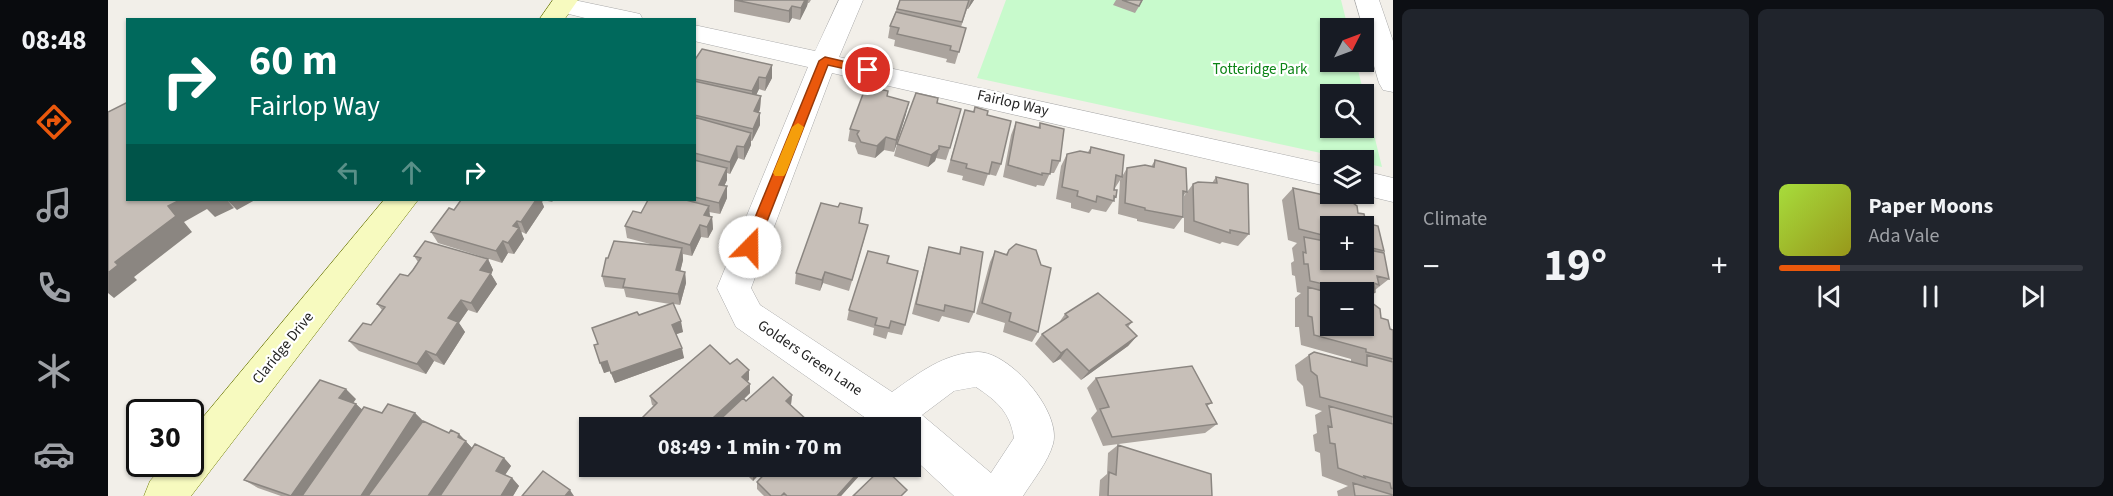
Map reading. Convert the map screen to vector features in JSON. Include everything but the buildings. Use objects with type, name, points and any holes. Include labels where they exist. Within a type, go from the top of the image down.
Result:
[{"type":"street","name":"Golders Green Lane","points":[[851,0],[734,288],[748,316],[894,417]]},
{"type":"street","points":[[1393,5],[1367,0],[1393,83]]},
{"type":"street","points":[[560,8],[619,18]]},
{"type":"street","name":"Fairlop Way","points":[[696,33],[1320,174]]},
{"type":"street","points":[[1374,185],[1393,190]]},
{"type":"street","name":"Claridge Drive","points":[[165,496],[401,201]]},
{"type":"street","points":[[910,417],[945,376],[980,369],[1007,386],[1030,414],[1034,441],[1000,496]]},
{"type":"street","name":"Golders Green Lane","points":[[921,439],[985,496]]},
{"type":"green space","name":"Totteridge Park","points":[[1006,0],[1341,0],[1346,18],[1320,18],[1320,72],[1358,72],[1362,84],[1320,84],[1320,138],[1374,138],[1374,135],[1382,167],[1374,165],[1374,150],[1320,150],[1320,153],[977,78]]},
{"type":"slow traffic","points":[[780,173],[798,127]]},
{"type":"route","points":[[750,247],[825,61],[868,70]]}]
